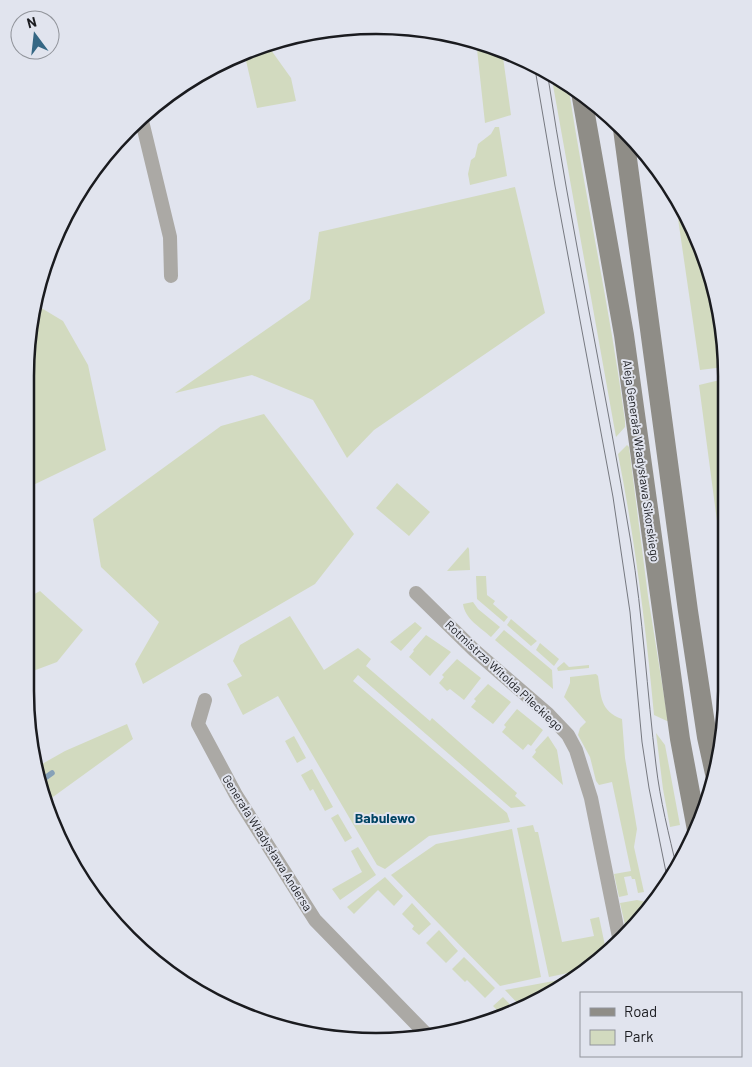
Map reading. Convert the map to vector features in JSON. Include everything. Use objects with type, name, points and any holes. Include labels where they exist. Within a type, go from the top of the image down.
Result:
[{"type":"main road","name":"Aleja Generała Władysława Sikorskiego","points":[[583,103],[624,335],[680,739],[694,816]]},
{"type":"main road","name":"Aleja Generała Władysława Sikorskiego","points":[[625,141],[688,611],[712,759]]},
{"type":"street","points":[[142,126],[170,237],[171,276]]},
{"type":"street","name":"Rotmistrza Witolda Pileckiego","points":[[416,593],[474,650],[548,714],[568,735],[576,750],[591,798],[618,933]]},
{"type":"street","name":"Generała Władysława Andersa","points":[[205,700],[198,724],[236,795],[315,920],[422,1030]]},
{"type":"green space","points":[[477,49],[503,59],[511,115],[485,123]]},
{"type":"green space","points":[[271,50],[291,78],[296,101],[257,108],[246,60]]},
{"type":"green space","points":[[553,83],[570,94],[625,421],[625,427],[616,437]]},
{"type":"green space","points":[[495,127],[499,127],[507,176],[470,185],[468,174],[471,160],[475,157],[478,144],[491,134]]},
{"type":"green space","points":[[515,187],[545,313],[374,430],[347,458],[313,400],[252,375],[175,393],[310,299],[319,232]]},
{"type":"green space","points":[[677,215],[700,266],[712,309],[718,368],[700,370]]},
{"type":"green space","points":[[40,307],[63,321],[88,365],[106,450],[34,485],[34,354]]},
{"type":"green space","points":[[718,380],[718,529],[699,385]]},
{"type":"green space","points":[[264,414],[354,534],[315,584],[143,684],[135,664],[159,622],[101,567],[93,519],[221,426]]},
{"type":"green space","points":[[627,445],[629,447],[648,596],[668,721],[654,715],[639,584],[618,454]]},
{"type":"green space","points":[[397,483],[430,512],[409,536],[376,508]]},
{"type":"green space","points":[[468,547],[470,570],[447,571]]},
{"type":"green space","points":[[476,576],[486,576],[487,595],[495,601],[493,604],[508,617],[504,622],[477,599]]},
{"type":"green space","points":[[40,591],[83,630],[57,662],[34,671],[34,594]]},
{"type":"green space","points":[[473,602],[478,609],[500,627],[491,637],[474,622],[464,609],[463,604]]},
{"type":"green space","points":[[290,616],[324,670],[358,648],[371,659],[366,666],[430,721],[432,718],[517,793],[515,796],[526,806],[511,808],[358,675],[353,681],[507,813],[510,822],[429,836],[385,869],[377,865],[278,696],[243,715],[227,684],[242,676],[233,661],[240,645]]},
{"type":"green space","points":[[511,619],[537,641],[531,646],[507,625]]},
{"type":"green space","points":[[415,622],[422,628],[401,651],[390,642]]},
{"type":"green space","points":[[504,630],[552,670],[553,689],[495,640]]},
{"type":"green space","points":[[426,635],[451,652],[430,676],[409,657]]},
{"type":"green space","points":[[540,643],[559,659],[554,666],[536,650]]},
{"type":"green space","points":[[457,659],[481,678],[464,700],[450,689],[447,691],[439,683],[444,677],[442,675]]},
{"type":"green space","points":[[564,662],[569,667],[589,665],[589,668],[558,671],[557,668]]},
{"type":"green space","points":[[596,674],[603,702],[609,712],[622,719],[625,758],[637,829],[634,847],[644,892],[638,893],[635,879],[632,879],[631,876],[624,877],[628,895],[619,897],[614,874],[631,871],[612,782],[599,785],[596,781],[590,757],[578,735],[580,728],[586,722],[564,697],[570,683],[570,677]]},
{"type":"green space","points":[[488,684],[511,702],[493,724],[471,707],[476,701],[474,699]]},
{"type":"green space","points":[[517,709],[543,730],[531,746],[528,744],[523,750],[502,732],[506,727],[504,725]]},
{"type":"green space","points":[[127,724],[133,739],[51,798],[41,764],[65,751]]},
{"type":"green space","points":[[656,733],[665,745],[680,825],[670,827]]},
{"type":"green space","points":[[294,736],[306,758],[297,763],[285,741]]},
{"type":"green space","points":[[548,736],[557,750],[563,785],[532,757],[536,752],[535,750]]},
{"type":"green space","points":[[312,769],[333,807],[325,811],[313,789],[310,791],[301,775]]},
{"type":"green space","points":[[338,814],[352,838],[345,842],[331,818]]},
{"type":"green space","points":[[533,825],[535,832],[538,832],[562,942],[594,936],[590,919],[599,917],[605,945],[571,972],[549,977],[517,828]]},
{"type":"green space","points":[[512,829],[541,977],[500,986],[391,875],[436,844]]},
{"type":"green space","points":[[358,847],[376,875],[340,900],[332,889],[362,872],[351,851]]},
{"type":"green space","points":[[385,877],[403,896],[394,906],[378,890],[354,914],[347,907]]},
{"type":"green space","points":[[637,900],[646,902],[625,925],[620,903]]},
{"type":"green space","points":[[412,903],[431,924],[419,935],[412,929],[414,926],[402,914]]},
{"type":"green space","points":[[439,930],[458,951],[446,963],[426,943]]},
{"type":"green space","points":[[464,957],[495,988],[485,998],[467,980],[465,982],[452,969]]},
{"type":"green space","points":[[559,980],[517,1003],[505,990]]},
{"type":"green space","points":[[503,997],[511,1005],[498,1011],[493,1006]]},
{"type":"waterway","points":[[45,778],[52,773]]},
{"type":"tram line","points":[[536,74],[613,497],[630,612],[642,742],[666,872]]},
{"type":"tram line","points":[[549,81],[631,543],[639,598],[658,778],[674,858]]},
{"type":"district","name":"Babulewo","points":[[385,818]]}]
